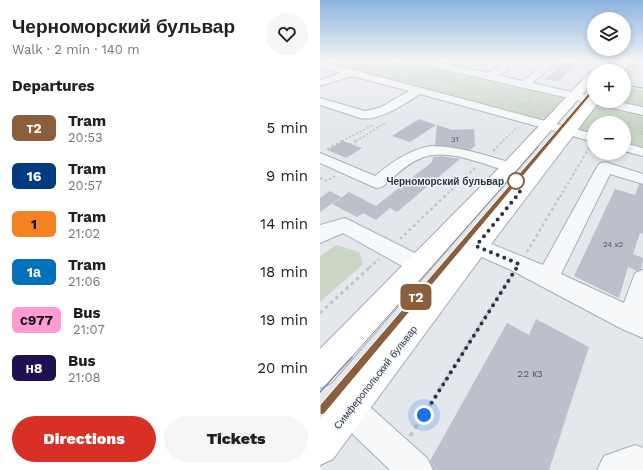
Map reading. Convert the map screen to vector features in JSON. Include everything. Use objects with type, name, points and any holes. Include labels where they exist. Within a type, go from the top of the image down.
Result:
[{"type":"main road","name":"Симферопольский бульвар","points":[[320,372],[553,121],[586,83]]},
{"type":"main road","name":"Симферопольский бульвар","points":[[320,446],[476,246],[553,121],[587,104]]},
{"type":"street","points":[[388,83],[526,119],[553,121],[587,135]]},
{"type":"street","points":[[517,83],[587,99]]},
{"type":"street","points":[[320,101],[364,115],[383,111],[418,91]]},
{"type":"street","points":[[622,108],[638,113]]},
{"type":"street","points":[[631,148],[643,152]]},
{"type":"street","points":[[324,155],[376,183],[419,153],[432,151],[449,151],[510,167]]},
{"type":"street","points":[[548,278],[605,167],[643,179]]},
{"type":"street","points":[[320,235],[325,231],[345,225],[419,265]]},
{"type":"street","points":[[476,246],[519,264],[637,323],[643,280]]},
{"type":"street","points":[[349,409],[407,462]]},
{"type":"street","points":[[615,470],[616,468],[634,462],[643,468]]},
{"type":"path","points":[[456,83],[511,98]]},
{"type":"path","points":[[460,96],[481,83]]},
{"type":"path","points":[[553,121],[556,91],[565,83]]},
{"type":"path","points":[[515,95],[532,100],[525,105],[508,101],[511,98],[515,95]]},
{"type":"path","points":[[528,102],[553,121]]},
{"type":"path","points":[[320,313],[390,249],[526,119],[553,121]]},
{"type":"path","points":[[324,155],[387,121]]},
{"type":"path","points":[[324,155],[374,125]]},
{"type":"path","points":[[631,128],[640,130],[643,135]]},
{"type":"path","points":[[407,462],[482,321],[519,264],[587,150]]},
{"type":"path","points":[[320,178],[327,181],[333,178]]},
{"type":"green space","points":[[399,83],[514,83],[559,93],[564,98],[546,118],[534,119]]},
{"type":"green space","points":[[631,88],[643,90],[643,107],[631,104]]},
{"type":"green space","points":[[593,108],[619,108],[643,113],[643,147],[631,144],[631,116],[587,116],[587,132],[576,129]]},
{"type":"green space","points":[[336,245],[359,252],[363,264],[320,302],[320,256]]},
{"type":"building","points":[[419,119],[436,125],[410,142],[392,136]]},
{"type":"building","points":[[437,125],[452,130],[474,129],[475,146],[470,150],[435,145]]},
{"type":"building","points":[[343,141],[362,148],[346,158],[327,150]]},
{"type":"building","points":[[441,156],[460,159],[397,212],[390,208],[376,220],[363,213],[357,217],[332,204],[349,192],[376,206],[432,162],[433,157]]},
{"type":"building","points":[[639,184],[643,185],[643,234],[640,233],[633,254],[643,258],[643,261],[641,269],[637,271],[628,267],[619,298],[574,276],[615,189],[635,195]]},
{"type":"building","points":[[330,191],[341,197],[320,212],[320,198]]},
{"type":"building","points":[[536,319],[589,347],[549,470],[434,470],[430,461],[507,323],[529,335]]},
{"type":"tram line","points":[[631,86],[643,88]]},
{"type":"tram line","name":"т2","points":[[320,409],[553,138],[587,96]]},
{"type":"tram line","points":[[364,358],[587,97]]},
{"type":"tram line","points":[[351,358],[538,147]]},
{"type":"tram line","points":[[320,392],[352,357]]},
{"type":"tram line","points":[[320,409],[365,357]]},
{"type":"place","name":"Черноморский бульвар","points":[[516,181]]},
{"type":"route","points":[[424,415],[519,264],[476,246],[520,192],[516,181]]}]
